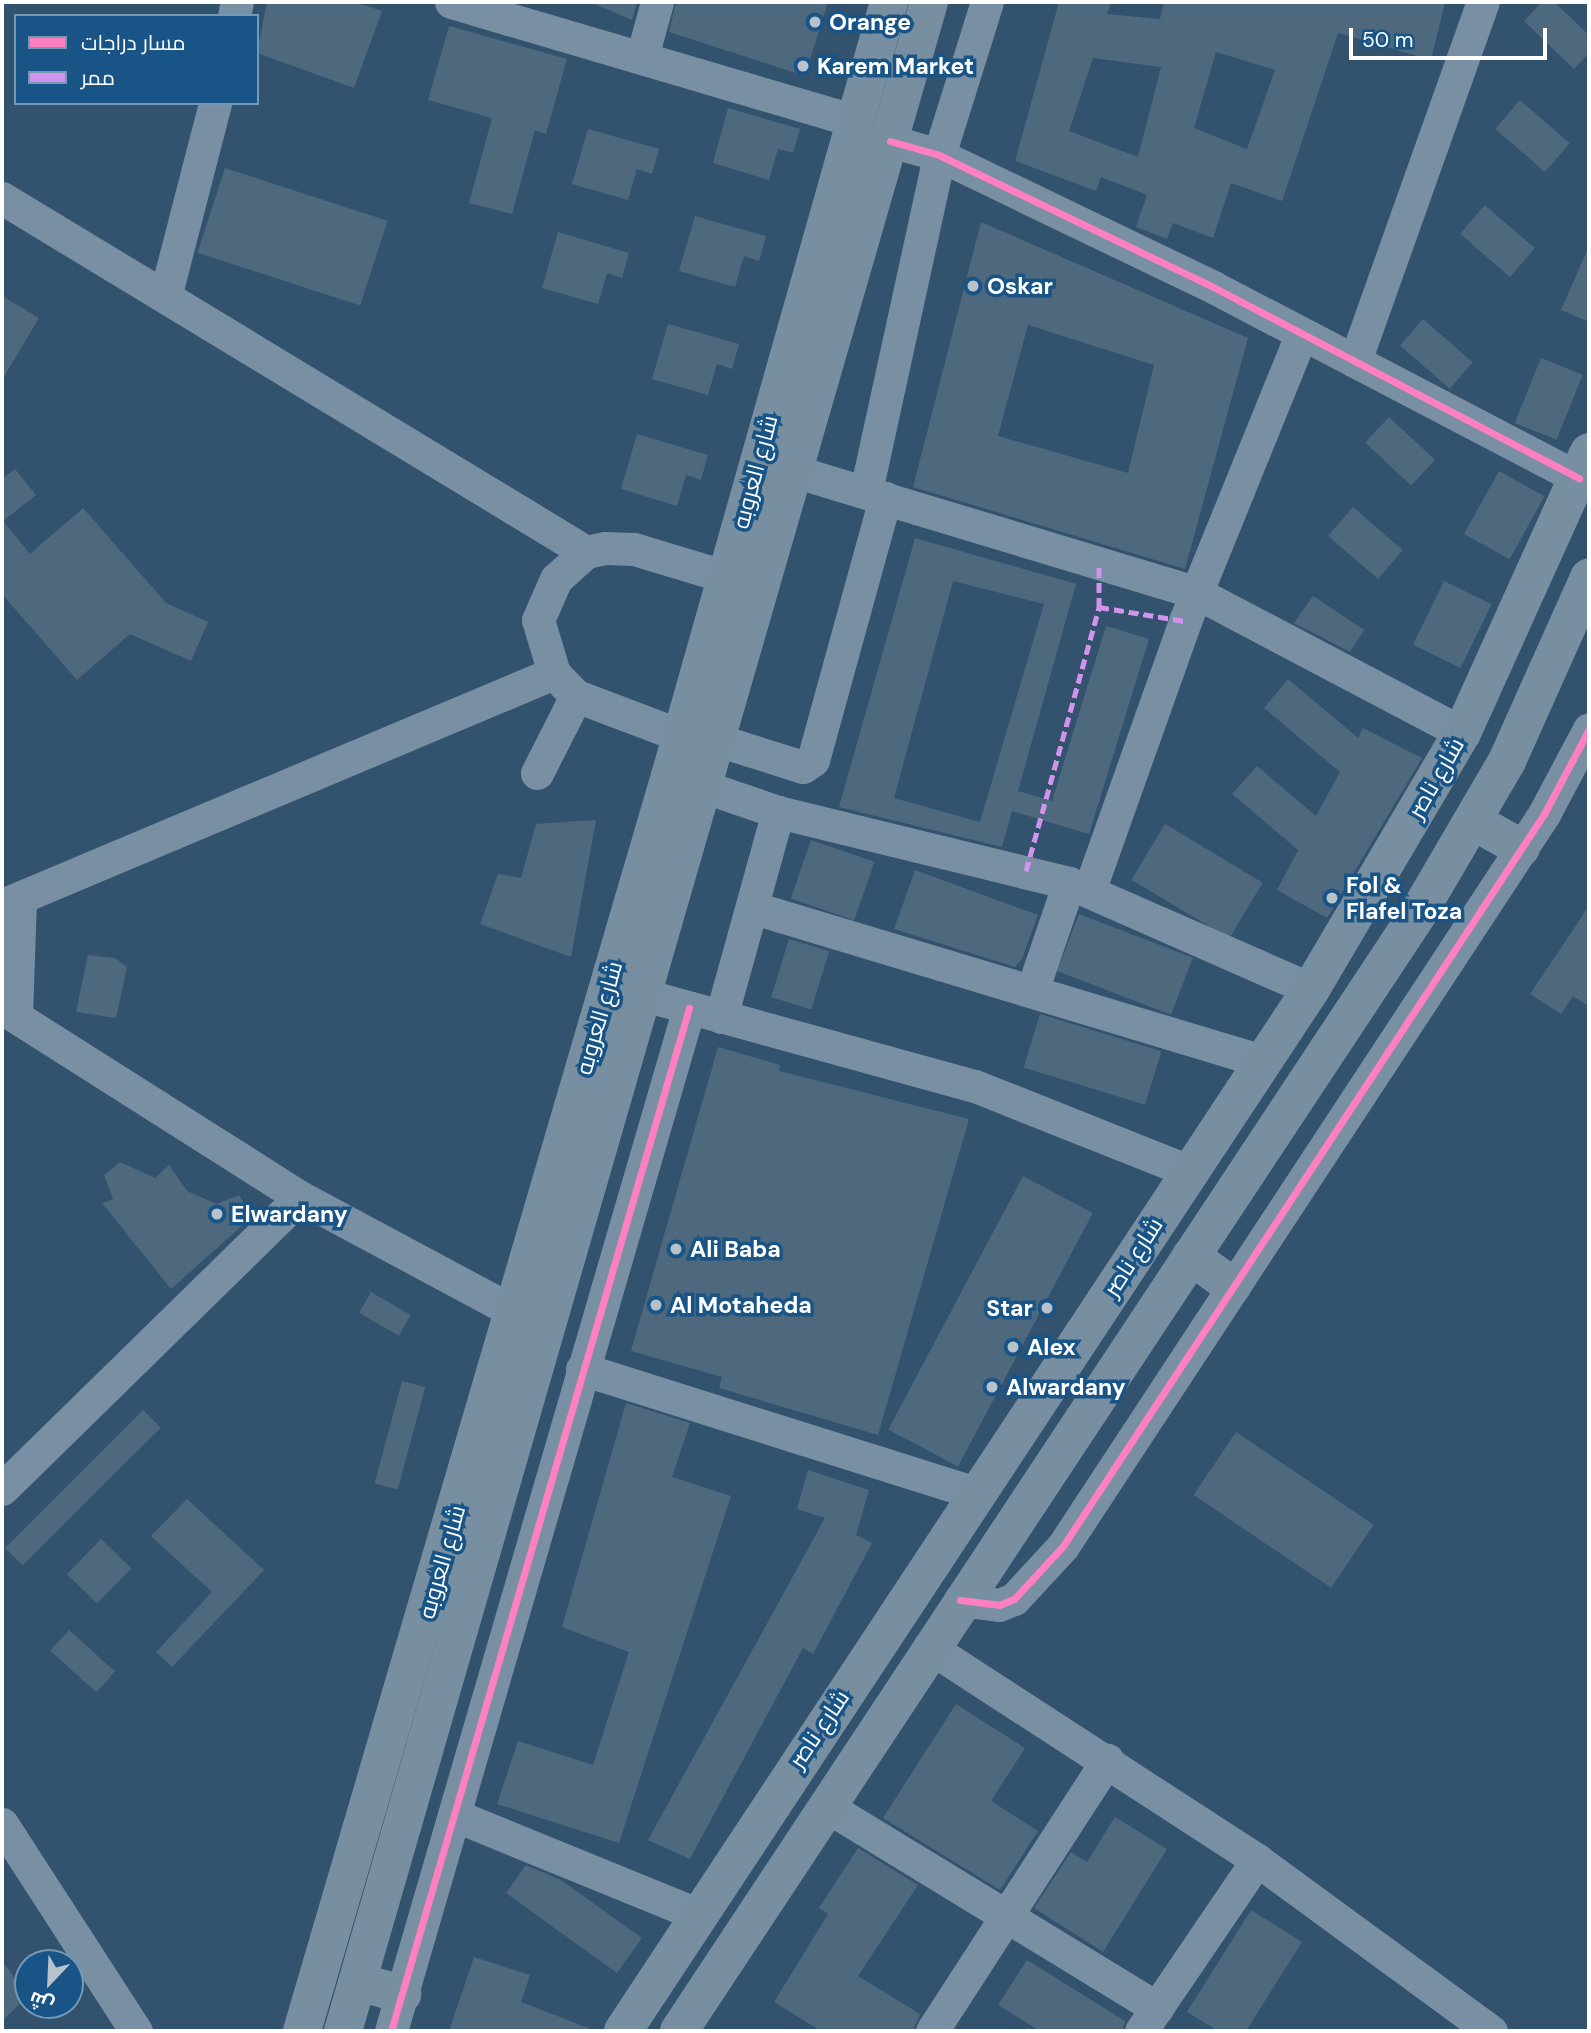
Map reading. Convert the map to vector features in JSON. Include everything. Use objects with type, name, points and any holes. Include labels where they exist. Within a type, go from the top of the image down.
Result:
[{"type":"main road","name":"شارع العروبه","points":[[343,2031],[478,1577],[705,787],[699,738],[727,577],[889,2]]},
{"type":"main road","name":"شارع العروبه","points":[[302,2031],[513,1311],[699,738],[797,472],[929,2]]},
{"type":"main road","name":"شارع ناصر","points":[[624,2031],[738,1853],[979,1494],[1311,989],[1462,733],[1584,465]]},
{"type":"main road","name":"شارع ناصر","points":[[679,2031],[929,1647],[1191,1256],[1473,821],[1558,656],[1589,578]]},
{"type":"main road","points":[[1473,821],[1521,848]]},
{"type":"main road","points":[[1191,1256],[1233,1286]]},
{"type":"main road","points":[[440,1567],[478,1577]]},
{"type":"main road","points":[[738,1853],[778,1879]]},
{"type":"main road","points":[[358,1982],[402,1994]]},
{"type":"street","points":[[451,2],[855,121]]},
{"type":"street","points":[[642,57],[657,2]]},
{"type":"street","points":[[513,1311],[300,1197],[9,1011],[11,902],[565,684],[699,738],[803,767],[813,760],[876,494],[939,155],[987,2]]},
{"type":"street","points":[[1354,361],[1483,2]]},
{"type":"street","points":[[166,293],[214,105]]},
{"type":"street","points":[[890,141],[939,155],[1301,336],[1584,465]]},
{"type":"street","points":[[2,198],[166,293],[586,552],[634,549],[727,577]]},
{"type":"street","points":[[1033,988],[1079,887],[1301,336]]},
{"type":"street","points":[[797,472],[1197,593],[1462,733]]},
{"type":"street","points":[[537,773],[565,684],[538,620],[556,579],[586,552]]},
{"type":"street","points":[[961,1600],[999,1605],[1034,1584],[1521,848],[1589,729]]},
{"type":"street","points":[[705,787],[778,812],[1079,887],[1311,989]]},
{"type":"street","points":[[721,1017],[754,908],[778,812]]},
{"type":"street","points":[[754,908],[1033,988],[1202,1047],[1262,1060]]},
{"type":"street","points":[[645,995],[975,1086],[1189,1171]]},
{"type":"street","points":[[391,2031],[689,1008]]},
{"type":"street","points":[[2,1489],[300,1197]]},
{"type":"street","points":[[582,1369],[979,1494]]},
{"type":"street","points":[[929,1647],[1107,1760],[1257,1860],[1491,2031]]},
{"type":"street","points":[[932,2031],[1107,1760]]},
{"type":"street","points":[[826,1806],[1008,1916],[1149,2020],[1257,1860]]},
{"type":"street","points":[[454,1815],[699,1915]]},
{"type":"street","points":[[2,1824],[136,2031]]},
{"type":"building","points":[[267,2],[355,2],[382,11],[354,88],[259,54]]},
{"type":"building","points":[[590,2],[637,2],[632,20]]},
{"type":"building","points":[[676,2],[828,2],[805,76],[669,32]]},
{"type":"building","points":[[1059,2],[1111,2],[1107,14],[1160,19],[1164,2],[1445,2],[1431,60],[1338,33],[1282,201],[1231,183],[1213,238],[1173,223],[1167,239],[1136,227],[1147,195],[1101,177],[1096,191],[1015,161]],"holes":[[[1216,52],[1275,70],[1247,149],[1194,128]],[[1093,58],[1161,67],[1138,157],[1069,131]]]},
{"type":"building","points":[[1542,2],[1554,2],[1589,35],[1589,53],[1574,69],[1524,21]]},
{"type":"building","points":[[449,26],[567,59],[546,134],[535,130],[512,214],[469,203],[492,118],[428,100]]},
{"type":"building","points":[[1520,100],[1570,143],[1545,172],[1495,129]]},
{"type":"building","points":[[728,108],[800,129],[793,153],[778,149],[769,180],[713,163]]},
{"type":"building","points":[[588,129],[659,149],[652,174],[637,169],[628,200],[572,184]]},
{"type":"building","points":[[225,168],[388,221],[360,305],[197,253]]},
{"type":"building","points":[[1485,205],[1535,248],[1510,277],[1460,234]]},
{"type":"building","points":[[695,216],[766,236],[759,261],[744,256],[735,287],[679,271]]},
{"type":"building","points":[[981,222],[1248,338],[1185,569],[913,487]],"holes":[[[1028,325],[1154,365],[1128,473],[998,436]]]},
{"type":"building","points":[[558,232],[629,253],[622,278],[607,273],[598,304],[542,288]]},
{"type":"building","points":[[1589,246],[1589,322],[1561,310]]},
{"type":"building","points":[[2,296],[39,318],[2,380]]},
{"type":"building","points":[[1423,319],[1473,362],[1450,389],[1400,345]]},
{"type":"building","points":[[668,324],[739,344],[732,369],[717,364],[708,395],[652,379]]},
{"type":"building","points":[[1541,358],[1583,375],[1557,440],[1515,423]]},
{"type":"building","points":[[1389,417],[1435,460],[1411,486],[1365,443]]},
{"type":"building","points":[[637,434],[708,455],[701,480],[686,475],[677,506],[621,489]]},
{"type":"building","points":[[15,469],[36,495],[3,521],[30,554],[83,508],[166,603],[208,622],[191,661],[130,634],[77,680],[2,594],[2,479]]},
{"type":"building","points":[[1499,471],[1544,496],[1510,559],[1464,534]]},
{"type":"building","points":[[1353,507],[1403,550],[1378,579],[1328,536]]},
{"type":"building","points":[[915,538],[1076,584],[1018,791],[1052,801],[1106,626],[1149,639],[1089,834],[1012,811],[1002,847],[839,807]],"holes":[[[953,581],[1044,604],[980,822],[894,798]]]},
{"type":"building","points":[[1444,581],[1492,604],[1461,668],[1413,645]]},
{"type":"building","points":[[1313,596],[1364,630],[1350,652],[1294,623]]},
{"type":"building","points":[[1288,679],[1358,738],[1363,728],[1422,758],[1327,918],[1277,890],[1298,850],[1232,794],[1257,766],[1316,816],[1340,772],[1264,708]]},
{"type":"building","points":[[596,820],[571,957],[480,924],[498,874],[521,878],[536,824]]},
{"type":"building","points":[[1165,824],[1263,883],[1229,938],[1132,880]]},
{"type":"building","points":[[811,840],[874,862],[854,920],[791,899]]},
{"type":"building","points":[[915,870],[1038,915],[1022,959],[1015,967],[894,929]]},
{"type":"building","points":[[1589,906],[1589,1007],[1573,996],[1561,1014],[1530,994]]},
{"type":"building","points":[[1079,914],[1193,958],[1171,1015],[1057,971]]},
{"type":"building","points":[[789,939],[829,951],[811,1010],[771,997]]},
{"type":"building","points":[[88,955],[115,958],[127,967],[116,1018],[76,1012]]},
{"type":"building","points":[[1040,1014],[1161,1051],[1145,1105],[1024,1068]]},
{"type":"building","points":[[718,1047],[780,1065],[779,1071],[969,1119],[878,1435],[719,1388],[722,1377],[631,1351]]},
{"type":"building","points":[[120,1162],[155,1178],[169,1165],[187,1191],[217,1204],[239,1195],[253,1216],[171,1289],[102,1203],[113,1199],[104,1175]]},
{"type":"building","points":[[1023,1176],[1093,1213],[958,1466],[888,1429]]},
{"type":"building","points":[[371,1292],[411,1315],[399,1336],[359,1313]]},
{"type":"building","points":[[402,1381],[425,1387],[398,1490],[375,1483]]},
{"type":"building","points":[[626,1403],[690,1423],[672,1477],[731,1496],[619,1843],[497,1804],[518,1741],[593,1765],[629,1652],[562,1627]]},
{"type":"building","points":[[143,1410],[161,1428],[23,1566],[5,1548]]},
{"type":"building","points":[[1236,1432],[1374,1525],[1331,1588],[1194,1495]]},
{"type":"building","points":[[808,1470],[869,1490],[856,1535],[872,1543],[813,1654],[803,1648],[690,1859],[648,1840],[825,1518],[797,1509]]},
{"type":"building","points":[[187,1499],[264,1570],[172,1667],[156,1652],[212,1592],[151,1536]]},
{"type":"building","points":[[101,1539],[131,1568],[97,1603],[67,1574]]},
{"type":"building","points":[[69,1630],[115,1671],[96,1692],[50,1651]]},
{"type":"building","points":[[956,1704],[1025,1748],[991,1801],[1038,1831],[1000,1890],[883,1818]]},
{"type":"building","points":[[1115,1817],[1167,1849],[1103,1952],[1034,1908],[1071,1852],[1087,1862]]},
{"type":"building","points":[[858,1848],[918,1885],[858,1976],[920,2014],[913,2031],[821,2031],[774,2002],[828,1914],[819,1908]]},
{"type":"building","points":[[526,1865],[561,1880],[642,1938],[617,1973],[506,1893]]},
{"type":"building","points":[[1251,1910],[1302,1942],[1246,2031],[1218,2031],[1187,2012]]},
{"type":"building","points":[[474,1957],[530,1975],[521,2002],[596,2031],[449,2031]]},
{"type":"building","points":[[1027,1960],[1125,2021],[1122,2031],[1040,2031],[998,2005]]},
{"type":"building","points":[[2,1961],[14,1977],[14,2009],[2,2021]]},
{"type":"marked path","points":[[1026,871],[1099,607],[1099,564]]},
{"type":"marked path","points":[[1099,607],[1185,621]]},
{"type":"cycle path","points":[[890,141],[939,155],[1215,288],[1579,478]]},
{"type":"cycle path","points":[[960,1600],[999,1605],[1014,1599],[1063,1546],[1544,814],[1589,729]]},
{"type":"cycle path","points":[[391,2031],[689,1008]]},
{"type":"place","name":"Orange","points":[[815,22]]},
{"type":"place","name":"Karem Market","points":[[803,66]]},
{"type":"place","name":"Oskar","points":[[973,286]]},
{"type":"place","name":"Fol & Flafel Toza","points":[[1332,898]]},
{"type":"place","name":"Elwardany","points":[[217,1214]]},
{"type":"place","name":"Ali Baba","points":[[676,1249]]},
{"type":"place","name":"Al Motaheda","points":[[656,1305]]},
{"type":"place","name":"Star","points":[[1047,1308]]},
{"type":"place","name":"Alex","points":[[1013,1347]]},
{"type":"place","name":"Alwardany","points":[[992,1387]]}]
